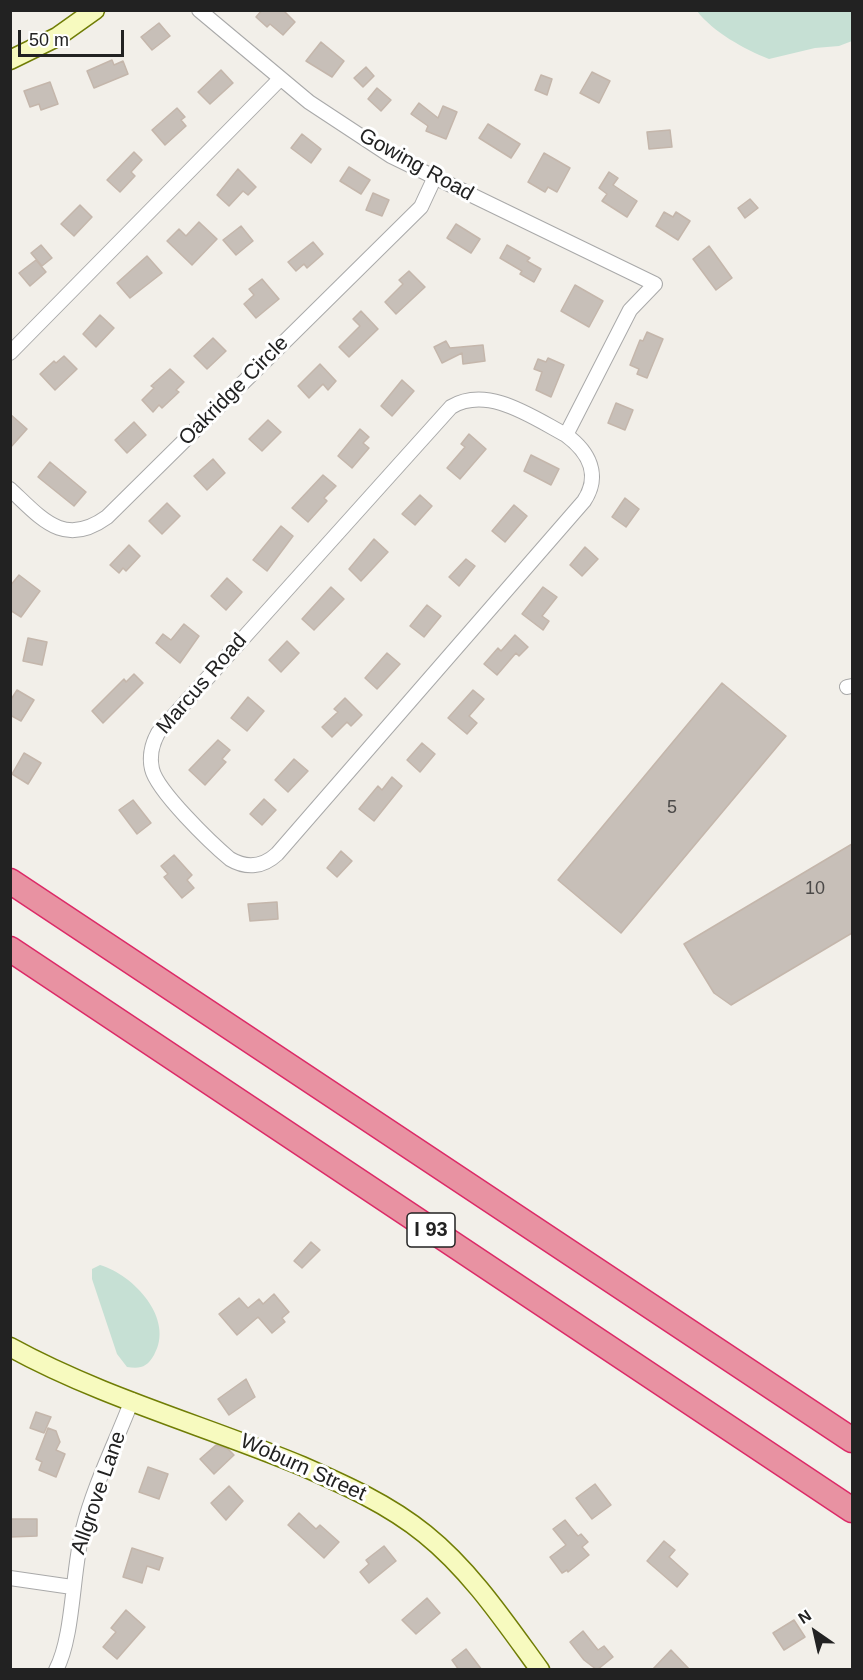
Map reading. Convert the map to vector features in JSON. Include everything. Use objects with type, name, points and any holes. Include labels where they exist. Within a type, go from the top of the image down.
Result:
[{"type":"highway","name":"I 93","points":[[10,881],[852,1440]]},
{"type":"highway","name":"I 93","points":[[10,949],[852,1510]]},
{"type":"street","points":[[10,60],[57,37],[95,10]]},
{"type":"street","name":"Gowing Road","points":[[199,10],[280,79],[366,140],[434,179],[655,284],[630,310],[566,435]]},
{"type":"street","points":[[10,353],[280,79]]},
{"type":"street","name":"Oakridge Circle","points":[[13,497],[44,519],[67,530],[84,530],[107,517],[422,206],[434,179]]},
{"type":"street","name":"Marcus Road","points":[[484,398],[566,435],[584,450],[591,466],[591,487],[584,501],[277,854],[267,862],[255,866],[242,865],[230,860],[158,784],[151,763],[152,747],[158,733],[451,407],[464,400],[484,398]]},
{"type":"street","name":"Woburn Street","points":[[10,1347],[132,1400],[297,1464],[371,1498],[399,1515],[454,1560],[482,1592],[540,1670]]},
{"type":"street","name":"Allgrove Lane","points":[[56,1670],[65,1641],[83,1528],[132,1400]]},
{"type":"street","points":[[10,1578],[72,1587]]},
{"type":"green space","points":[[697,11],[852,11],[852,41],[839,46],[815,48],[769,59],[730,39],[711,26]]},
{"type":"green space","points":[[100,1265],[113,1270],[138,1288],[155,1313],[159,1327],[159,1341],[154,1355],[143,1366],[127,1367],[117,1354],[92,1279],[92,1269]]},
{"type":"building","points":[[262,10],[283,10],[295,22],[283,35],[270,24],[267,27],[256,17]]},
{"type":"building","points":[[159,23],[170,36],[152,50],[141,37]]},
{"type":"building","points":[[321,42],[344,61],[332,77],[306,61]]},
{"type":"building","points":[[112,60],[114,65],[123,61],[128,74],[94,88],[87,71]]},
{"type":"building","points":[[366,67],[374,76],[363,87],[354,78]]},
{"type":"building","points":[[221,70],[233,83],[210,104],[198,92]]},
{"type":"building","points":[[592,72],[610,81],[599,103],[580,93]]},
{"type":"building","points":[[541,75],[552,79],[547,95],[535,90]]},
{"type":"building","points":[[50,82],[58,104],[41,110],[39,104],[30,107],[24,91]]},
{"type":"building","points":[[377,88],[391,100],[381,111],[368,99]]},
{"type":"building","points":[[419,103],[438,118],[443,106],[457,112],[446,139],[426,131],[428,126],[411,114]]},
{"type":"building","points":[[177,108],[185,117],[181,120],[186,126],[165,145],[152,130]]},
{"type":"building","points":[[488,124],[520,144],[511,158],[479,138]]},
{"type":"building","points":[[670,130],[672,147],[649,149],[647,132]]},
{"type":"building","points":[[302,134],[321,149],[311,163],[291,148]]},
{"type":"building","points":[[134,152],[142,160],[131,172],[135,176],[120,192],[107,180]]},
{"type":"building","points":[[544,153],[570,168],[557,192],[548,187],[545,192],[528,182]]},
{"type":"building","points":[[349,167],[370,180],[361,194],[340,181]]},
{"type":"building","points":[[238,169],[256,187],[248,195],[243,191],[229,206],[217,195]]},
{"type":"building","points":[[609,172],[618,178],[613,185],[637,201],[627,217],[602,201],[607,194],[599,188]]},
{"type":"building","points":[[373,193],[389,200],[382,216],[366,210]]},
{"type":"building","points":[[750,199],[758,208],[745,218],[738,208]]},
{"type":"building","points":[[80,205],[92,217],[74,236],[61,224]]},
{"type":"building","points":[[664,212],[673,217],[676,212],[690,221],[678,240],[656,226]]},
{"type":"building","points":[[199,222],[217,239],[192,265],[167,241],[179,229],[186,236]]},
{"type":"building","points":[[456,224],[480,239],[471,253],[447,238]]},
{"type":"building","points":[[241,226],[253,241],[236,255],[223,240]]},
{"type":"building","points":[[313,242],[323,254],[307,268],[304,264],[296,271],[288,262]]},
{"type":"building","points":[[41,245],[52,258],[42,266],[31,253]]},
{"type":"building","points":[[507,245],[530,258],[527,261],[541,269],[534,282],[520,274],[522,271],[500,258]]},
{"type":"building","points":[[709,246],[732,278],[716,290],[693,259]]},
{"type":"building","points":[[147,256],[162,273],[130,298],[117,283]]},
{"type":"building","points":[[36,260],[46,272],[30,286],[19,273]]},
{"type":"building","points":[[409,271],[425,287],[396,314],[385,302],[403,284],[399,280]]},
{"type":"building","points":[[262,279],[279,299],[256,318],[244,304],[254,295],[249,289]]},
{"type":"building","points":[[575,285],[603,301],[589,327],[561,311]]},
{"type":"building","points":[[361,311],[378,329],[349,357],[339,347],[360,326],[353,319]]},
{"type":"building","points":[[100,315],[114,328],[96,347],[83,334]]},
{"type":"building","points":[[647,332],[663,339],[647,378],[637,374],[639,369],[630,365],[640,340],[643,341]]},
{"type":"building","points":[[213,338],[226,351],[207,369],[194,356]]},
{"type":"building","points":[[446,341],[450,348],[483,345],[485,361],[463,364],[462,353],[442,363],[434,347]]},
{"type":"building","points":[[64,356],[77,369],[55,390],[40,374],[54,361],[56,363]]},
{"type":"building","points":[[548,358],[564,365],[551,397],[536,390],[542,372],[534,369],[538,359],[546,362]]},
{"type":"building","points":[[320,364],[336,381],[328,390],[323,384],[309,398],[298,386]]},
{"type":"building","points":[[170,369],[184,382],[176,390],[179,392],[162,408],[159,405],[153,412],[142,400],[154,388],[151,386]]},
{"type":"building","points":[[402,380],[414,391],[392,416],[381,406]]},
{"type":"building","points":[[616,403],[633,410],[625,430],[608,423]]},
{"type":"building","points":[[10,414],[27,429],[10,448]]},
{"type":"building","points":[[268,420],[281,432],[262,451],[249,439]]},
{"type":"building","points":[[134,422],[146,435],[127,453],[115,440]]},
{"type":"building","points":[[360,429],[369,437],[363,443],[369,448],[352,468],[338,456]]},
{"type":"building","points":[[469,434],[486,449],[460,479],[447,468],[465,447],[461,444]]},
{"type":"building","points":[[531,455],[559,469],[551,485],[524,471]]},
{"type":"building","points":[[213,459],[225,473],[207,490],[194,476]]},
{"type":"building","points":[[50,462],[86,492],[74,506],[38,477]]},
{"type":"building","points":[[323,475],[336,486],[324,498],[327,501],[308,522],[292,508]]},
{"type":"building","points":[[420,495],[432,506],[415,525],[402,514]]},
{"type":"building","points":[[625,498],[639,509],[626,527],[612,517]]},
{"type":"building","points":[[167,503],[180,516],[162,534],[149,521]]},
{"type":"building","points":[[514,505],[527,516],[505,542],[492,531]]},
{"type":"building","points":[[281,526],[293,536],[267,571],[253,560]]},
{"type":"building","points":[[374,539],[388,552],[361,581],[349,569]]},
{"type":"building","points":[[129,545],[140,556],[126,571],[123,568],[119,573],[110,565]]},
{"type":"building","points":[[585,547],[598,559],[582,576],[570,565]]},
{"type":"building","points":[[466,559],[475,566],[459,586],[449,577]]},
{"type":"building","points":[[19,575],[40,591],[21,617],[10,610],[10,586]]},
{"type":"building","points":[[227,578],[242,592],[226,610],[211,596]]},
{"type":"building","points":[[331,587],[344,599],[314,630],[302,619]]},
{"type":"building","points":[[543,587],[557,597],[542,616],[549,621],[543,630],[522,614]]},
{"type":"building","points":[[427,605],[441,616],[424,637],[410,626]]},
{"type":"building","points":[[184,624],[199,636],[180,663],[156,643],[163,634],[171,640]]},
{"type":"building","points":[[515,635],[528,647],[519,656],[516,653],[497,675],[484,664],[498,648],[501,651]]},
{"type":"building","points":[[28,638],[47,642],[42,665],[23,661]]},
{"type":"building","points":[[287,641],[299,653],[281,672],[269,660]]},
{"type":"building","points":[[387,653],[400,664],[377,689],[365,678]]},
{"type":"building","points":[[134,674],[143,683],[103,723],[92,711],[124,679],[126,682]]},
{"type":"building","points":[[722,683],[786,736],[621,933],[558,880]]},
{"type":"building","points":[[17,690],[34,700],[21,721],[10,715],[10,701]]},
{"type":"building","points":[[473,690],[484,699],[469,716],[477,723],[467,734],[448,718]]},
{"type":"building","points":[[248,697],[264,711],[247,731],[231,718]]},
{"type":"building","points":[[345,698],[362,715],[351,726],[347,722],[332,737],[322,727],[338,712],[334,709]]},
{"type":"building","points":[[218,740],[230,750],[222,759],[226,762],[205,785],[189,770]]},
{"type":"building","points":[[422,743],[435,754],[420,772],[407,760]]},
{"type":"building","points":[[24,753],[41,763],[28,784],[12,774]]},
{"type":"building","points":[[294,759],[308,771],[288,792],[275,780]]},
{"type":"building","points":[[392,777],[402,786],[374,821],[359,809],[378,786],[382,790]]},
{"type":"building","points":[[264,799],[276,810],[262,825],[250,814]]},
{"type":"building","points":[[133,800],[151,823],[137,834],[119,810]]},
{"type":"building","points":[[852,844],[852,933],[731,1005],[714,993],[684,944]]},
{"type":"building","points":[[341,851],[352,861],[337,877],[327,868]]},
{"type":"building","points":[[174,855],[192,875],[187,880],[194,888],[182,898],[164,877],[168,874],[161,866]]},
{"type":"building","points":[[277,902],[278,919],[250,921],[248,904]]},
{"type":"building","points":[[311,1242],[320,1250],[302,1268],[294,1261]]},
{"type":"building","points":[[274,1294],[289,1312],[282,1318],[285,1322],[272,1333],[258,1317],[237,1335],[219,1314],[239,1298],[248,1308],[259,1299],[263,1304]]},
{"type":"building","points":[[246,1379],[255,1397],[229,1415],[218,1399]]},
{"type":"building","points":[[36,1412],[51,1417],[44,1433],[30,1428]]},
{"type":"building","points":[[48,1428],[56,1431],[60,1442],[56,1450],[65,1454],[56,1477],[39,1470],[42,1462],[36,1459]]},
{"type":"building","points":[[216,1445],[228,1449],[234,1455],[214,1474],[200,1459]]},
{"type":"building","points":[[148,1467],[168,1474],[159,1499],[139,1492]]},
{"type":"building","points":[[595,1484],[611,1505],[592,1519],[576,1498]]},
{"type":"building","points":[[229,1486],[243,1501],[226,1520],[211,1503]]},
{"type":"building","points":[[299,1513],[316,1529],[320,1525],[339,1542],[324,1558],[288,1525]]},
{"type":"building","points":[[10,1519],[37,1519],[37,1536],[10,1537]]},
{"type":"building","points":[[565,1520],[578,1536],[581,1534],[588,1542],[582,1547],[589,1555],[568,1572],[567,1570],[562,1573],[550,1557],[566,1545],[553,1529]]},
{"type":"building","points":[[664,1541],[675,1550],[669,1557],[688,1574],[677,1587],[647,1561]]},
{"type":"building","points":[[384,1546],[396,1561],[369,1583],[360,1572],[369,1564],[366,1560]]},
{"type":"building","points":[[132,1548],[163,1558],[159,1570],[147,1566],[142,1583],[123,1577]]},
{"type":"building","points":[[427,1598],[440,1613],[416,1634],[402,1620]]},
{"type":"building","points":[[126,1610],[145,1627],[117,1659],[103,1647],[116,1632],[111,1628]]},
{"type":"building","points":[[794,1620],[805,1637],[784,1650],[773,1633]]},
{"type":"building","points":[[583,1631],[598,1650],[604,1646],[613,1657],[597,1670],[584,1660],[570,1642]]},
{"type":"building","points":[[466,1649],[482,1670],[459,1670],[452,1660]]},
{"type":"building","points":[[671,1650],[690,1670],[652,1670]]}]
